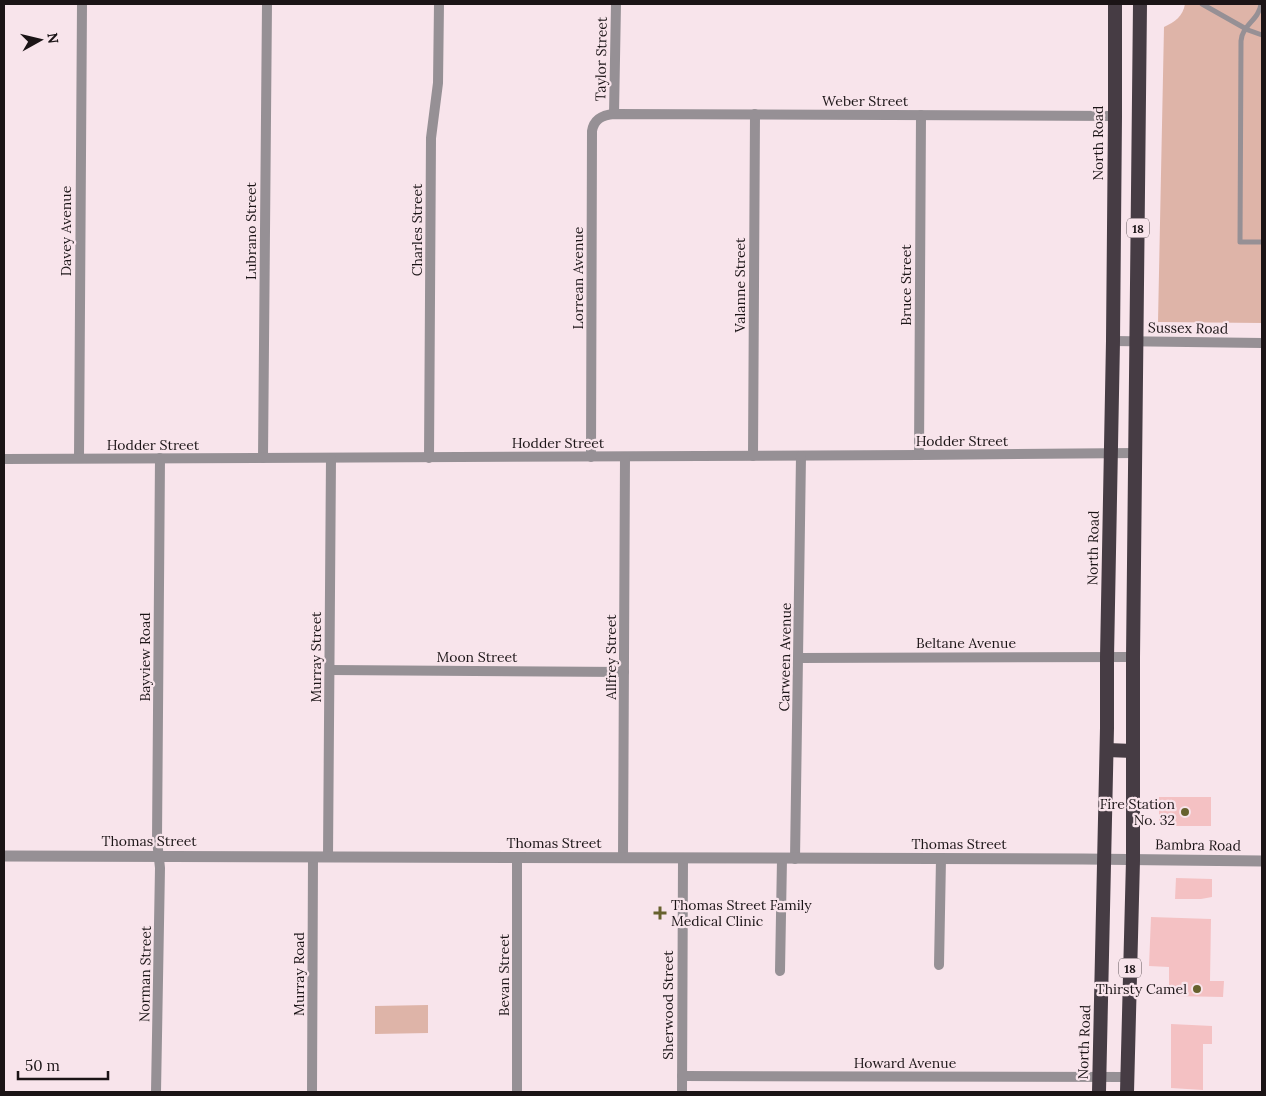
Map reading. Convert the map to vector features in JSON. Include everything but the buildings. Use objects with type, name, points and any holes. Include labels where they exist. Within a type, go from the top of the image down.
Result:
[{"type":"highway","name":"North Road","points":[[1099,1092],[1105,859],[1113,341],[1114,4]]},
{"type":"highway","name":"18","points":[[1127,1092],[1133,860],[1140,4]]},
{"type":"highway","points":[[1107,750],[1133,751]]},
{"type":"street","name":"Davey Avenue","points":[[79,458],[82,4]]},
{"type":"street","name":"Lubrano Street","points":[[263,458],[267,4]]},
{"type":"street","name":"Charles Street","points":[[429,458],[431,138],[438,83],[439,4]]},
{"type":"street","name":"Taylor Street","points":[[614,114],[616,4]]},
{"type":"street","name":"Weber Street","points":[[614,114],[1115,116]]},
{"type":"street","name":"Lorrean Avenue","points":[[591,457],[592,131],[594,124],[601,116],[614,114]]},
{"type":"street","name":"Valanne Street","points":[[753,456],[755,114]]},
{"type":"street","name":"Bruce Street","points":[[919,455],[921,115]]},
{"type":"street","name":"Sussex Road","points":[[1113,341],[1262,343]]},
{"type":"street","name":"Hodder Street","points":[[4,459],[1136,453]]},
{"type":"street","name":"Carween Avenue","points":[[795,859],[801,456]]},
{"type":"street","name":"Allfrey Street","points":[[623,858],[625,457]]},
{"type":"street","name":"Bayview Road","points":[[159,856],[157,840],[160,458]]},
{"type":"street","name":"Murray Street","points":[[328,857],[331,458]]},
{"type":"street","name":"Beltane Avenue","points":[[799,658],[1134,656]]},
{"type":"street","name":"Moon Street","points":[[330,670],[624,672]]},
{"type":"street","name":"Thomas Street","points":[[4,856],[1133,860]]},
{"type":"street","name":"Norman Street","points":[[156,1092],[159,856]]},
{"type":"street","name":"Murray Road","points":[[312,1092],[313,857]]},
{"type":"street","name":"Bevan Street","points":[[517,858],[517,1092]]},
{"type":"street","name":"Sherwood Street","points":[[682,1092],[683,859]]},
{"type":"street","points":[[780,971],[782,859]]},
{"type":"street","points":[[939,965],[941,859]]},
{"type":"street","name":"Bambra Road","points":[[1133,860],[1262,861]]},
{"type":"street","name":"Howard Avenue","points":[[682,1076],[1127,1077]]},
{"type":"lane","points":[[1202,4],[1245,29],[1262,35]]},
{"type":"lane","points":[[1261,4],[1260,11],[1256,17],[1242,32],[1241,41],[1240,242],[1262,242]]},
{"type":"shaded area","points":[[1185,4],[1262,4],[1262,323],[1158,322],[1164,27],[1178,18]]},
{"type":"shaded area","points":[[428,1005],[428,1033],[375,1034],[375,1006]]},
{"type":"place","name":"Fire Station No. 32","points":[[1185,812]]},
{"type":"place","name":"Thomas Street Family Medical Clinic","points":[[660,913]]},
{"type":"place","name":"Thirsty Camel","points":[[1197,989]]}]
